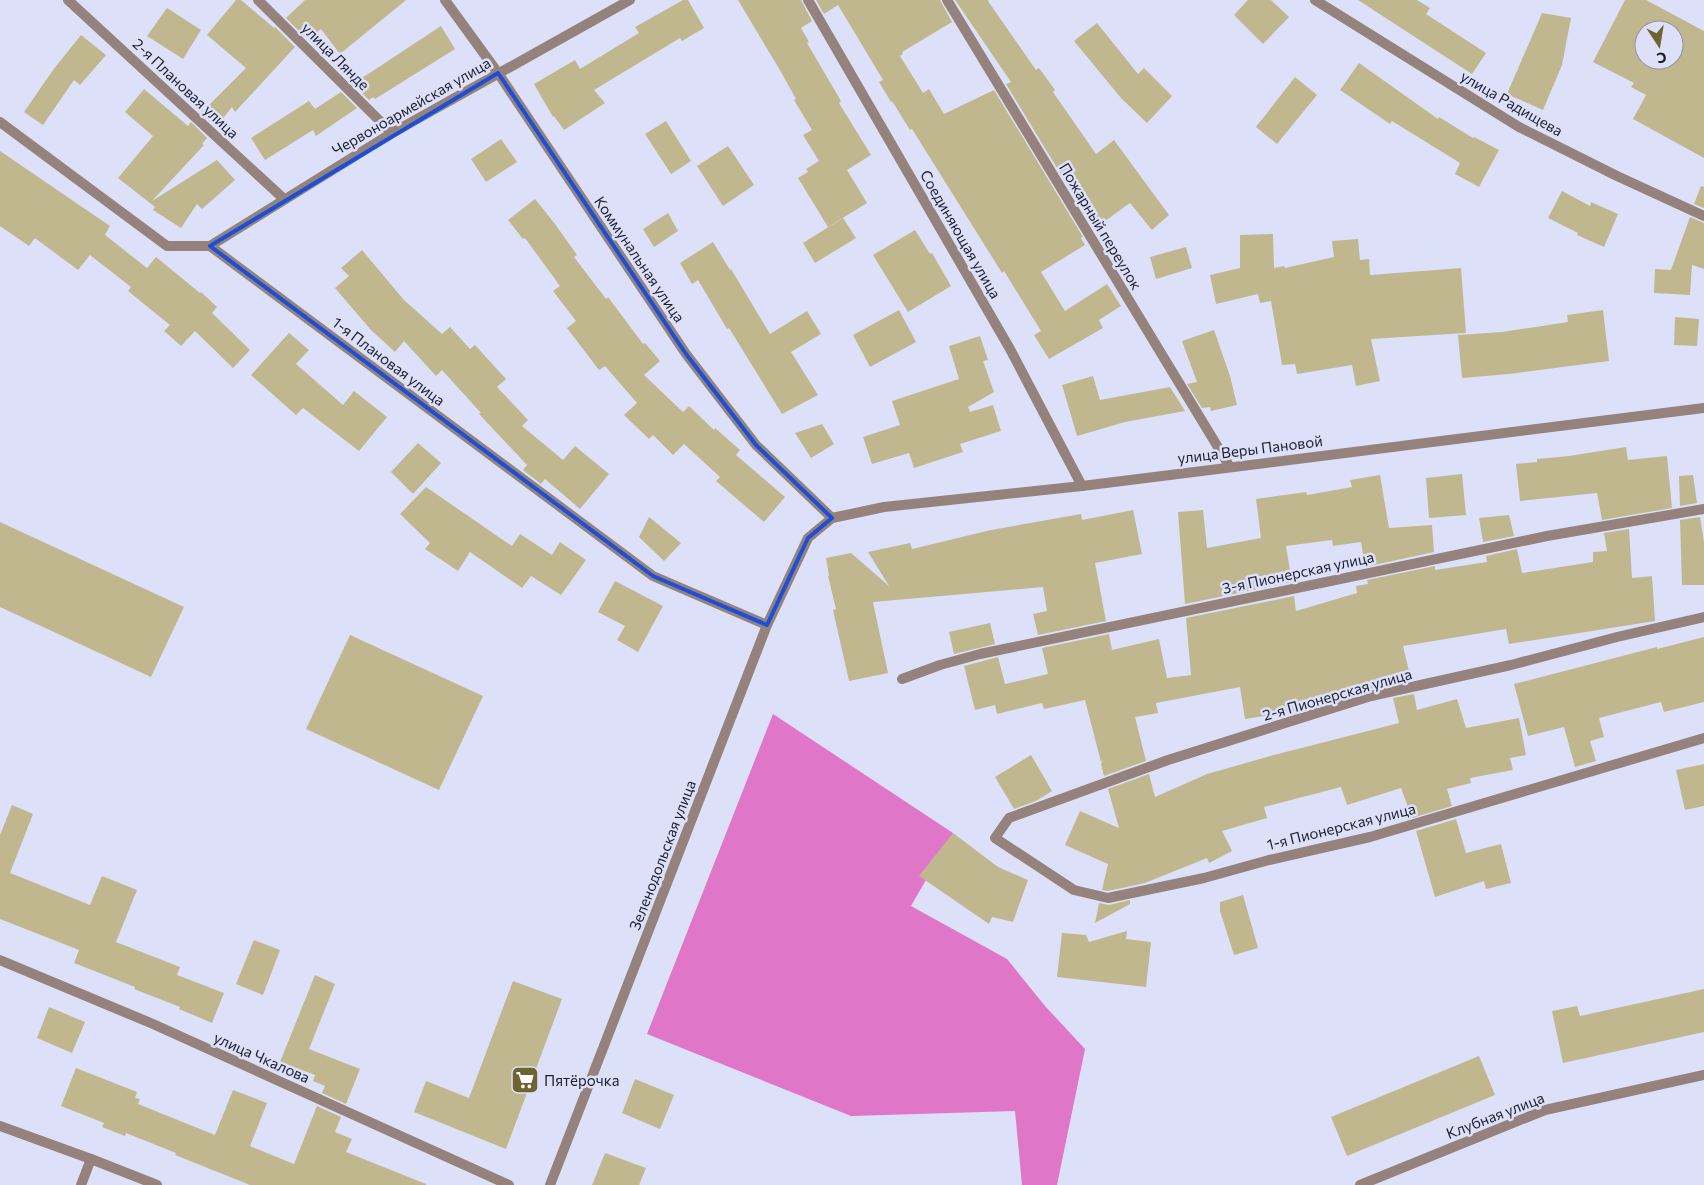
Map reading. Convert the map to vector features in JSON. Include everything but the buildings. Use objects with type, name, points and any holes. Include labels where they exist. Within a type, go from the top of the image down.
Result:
[{"type":"street","name":"2-я Плановая улица","points":[[68,0],[284,199]]},
{"type":"street","name":"улица Лянде","points":[[258,0],[392,133]]},
{"type":"street","name":"Коммунальная улица","points":[[445,0],[498,73],[686,354],[756,445],[832,518]]},
{"type":"street","name":"Червоноармейская улица","points":[[210,246],[392,133],[630,0]]},
{"type":"street","name":"Соединяющая улица","points":[[808,0],[1010,349],[1082,486]]},
{"type":"street","name":"Пожарный переулок","points":[[947,0],[1230,467]]},
{"type":"street","name":"улица Радищева","points":[[1315,0],[1519,127],[1617,176],[1704,216]]},
{"type":"street","points":[[0,122],[167,246],[210,246]]},
{"type":"street","name":"1-я Плановая улица","points":[[210,246],[653,576],[767,625]]},
{"type":"street","name":"улица Веры Пановой","points":[[808,538],[832,518],[884,507],[1082,486],[1704,408]]},
{"type":"street","name":"3-я Пионерская улица","points":[[902,679],[940,665],[980,654],[1547,536],[1704,509]]},
{"type":"street","name":"Зеленодольская улица","points":[[550,1185],[767,625],[808,538]]},
{"type":"street","name":"2-я Пионерская улица","points":[[996,838],[1009,818],[1168,760],[1362,699],[1704,617]]},
{"type":"street","name":"1-я Пионерская улица","points":[[996,838],[1074,890],[1108,898],[1204,878],[1269,860],[1370,837],[1704,738]]},
{"type":"street","name":"улица Чкалова","points":[[0,960],[153,1024],[509,1185]]},
{"type":"street","name":"Клубная улица","points":[[1360,1185],[1545,1110],[1704,1075]]},
{"type":"street","points":[[0,1126],[157,1185]]},
{"type":"street","points":[[81,1185],[91,1159]]},
{"type":"highlighted area","points":[[498,73],[686,354],[756,445],[832,518],[808,538],[767,625],[653,576],[210,246]]},
{"type":"shaded area","points":[[773,714],[953,833],[911,906],[1007,959],[1045,1006],[1085,1049],[1057,1185],[1022,1185],[1015,1111],[851,1116],[647,1034]]},
{"type":"place","name":"Пятёрочка","points":[[525,1080]]}]
